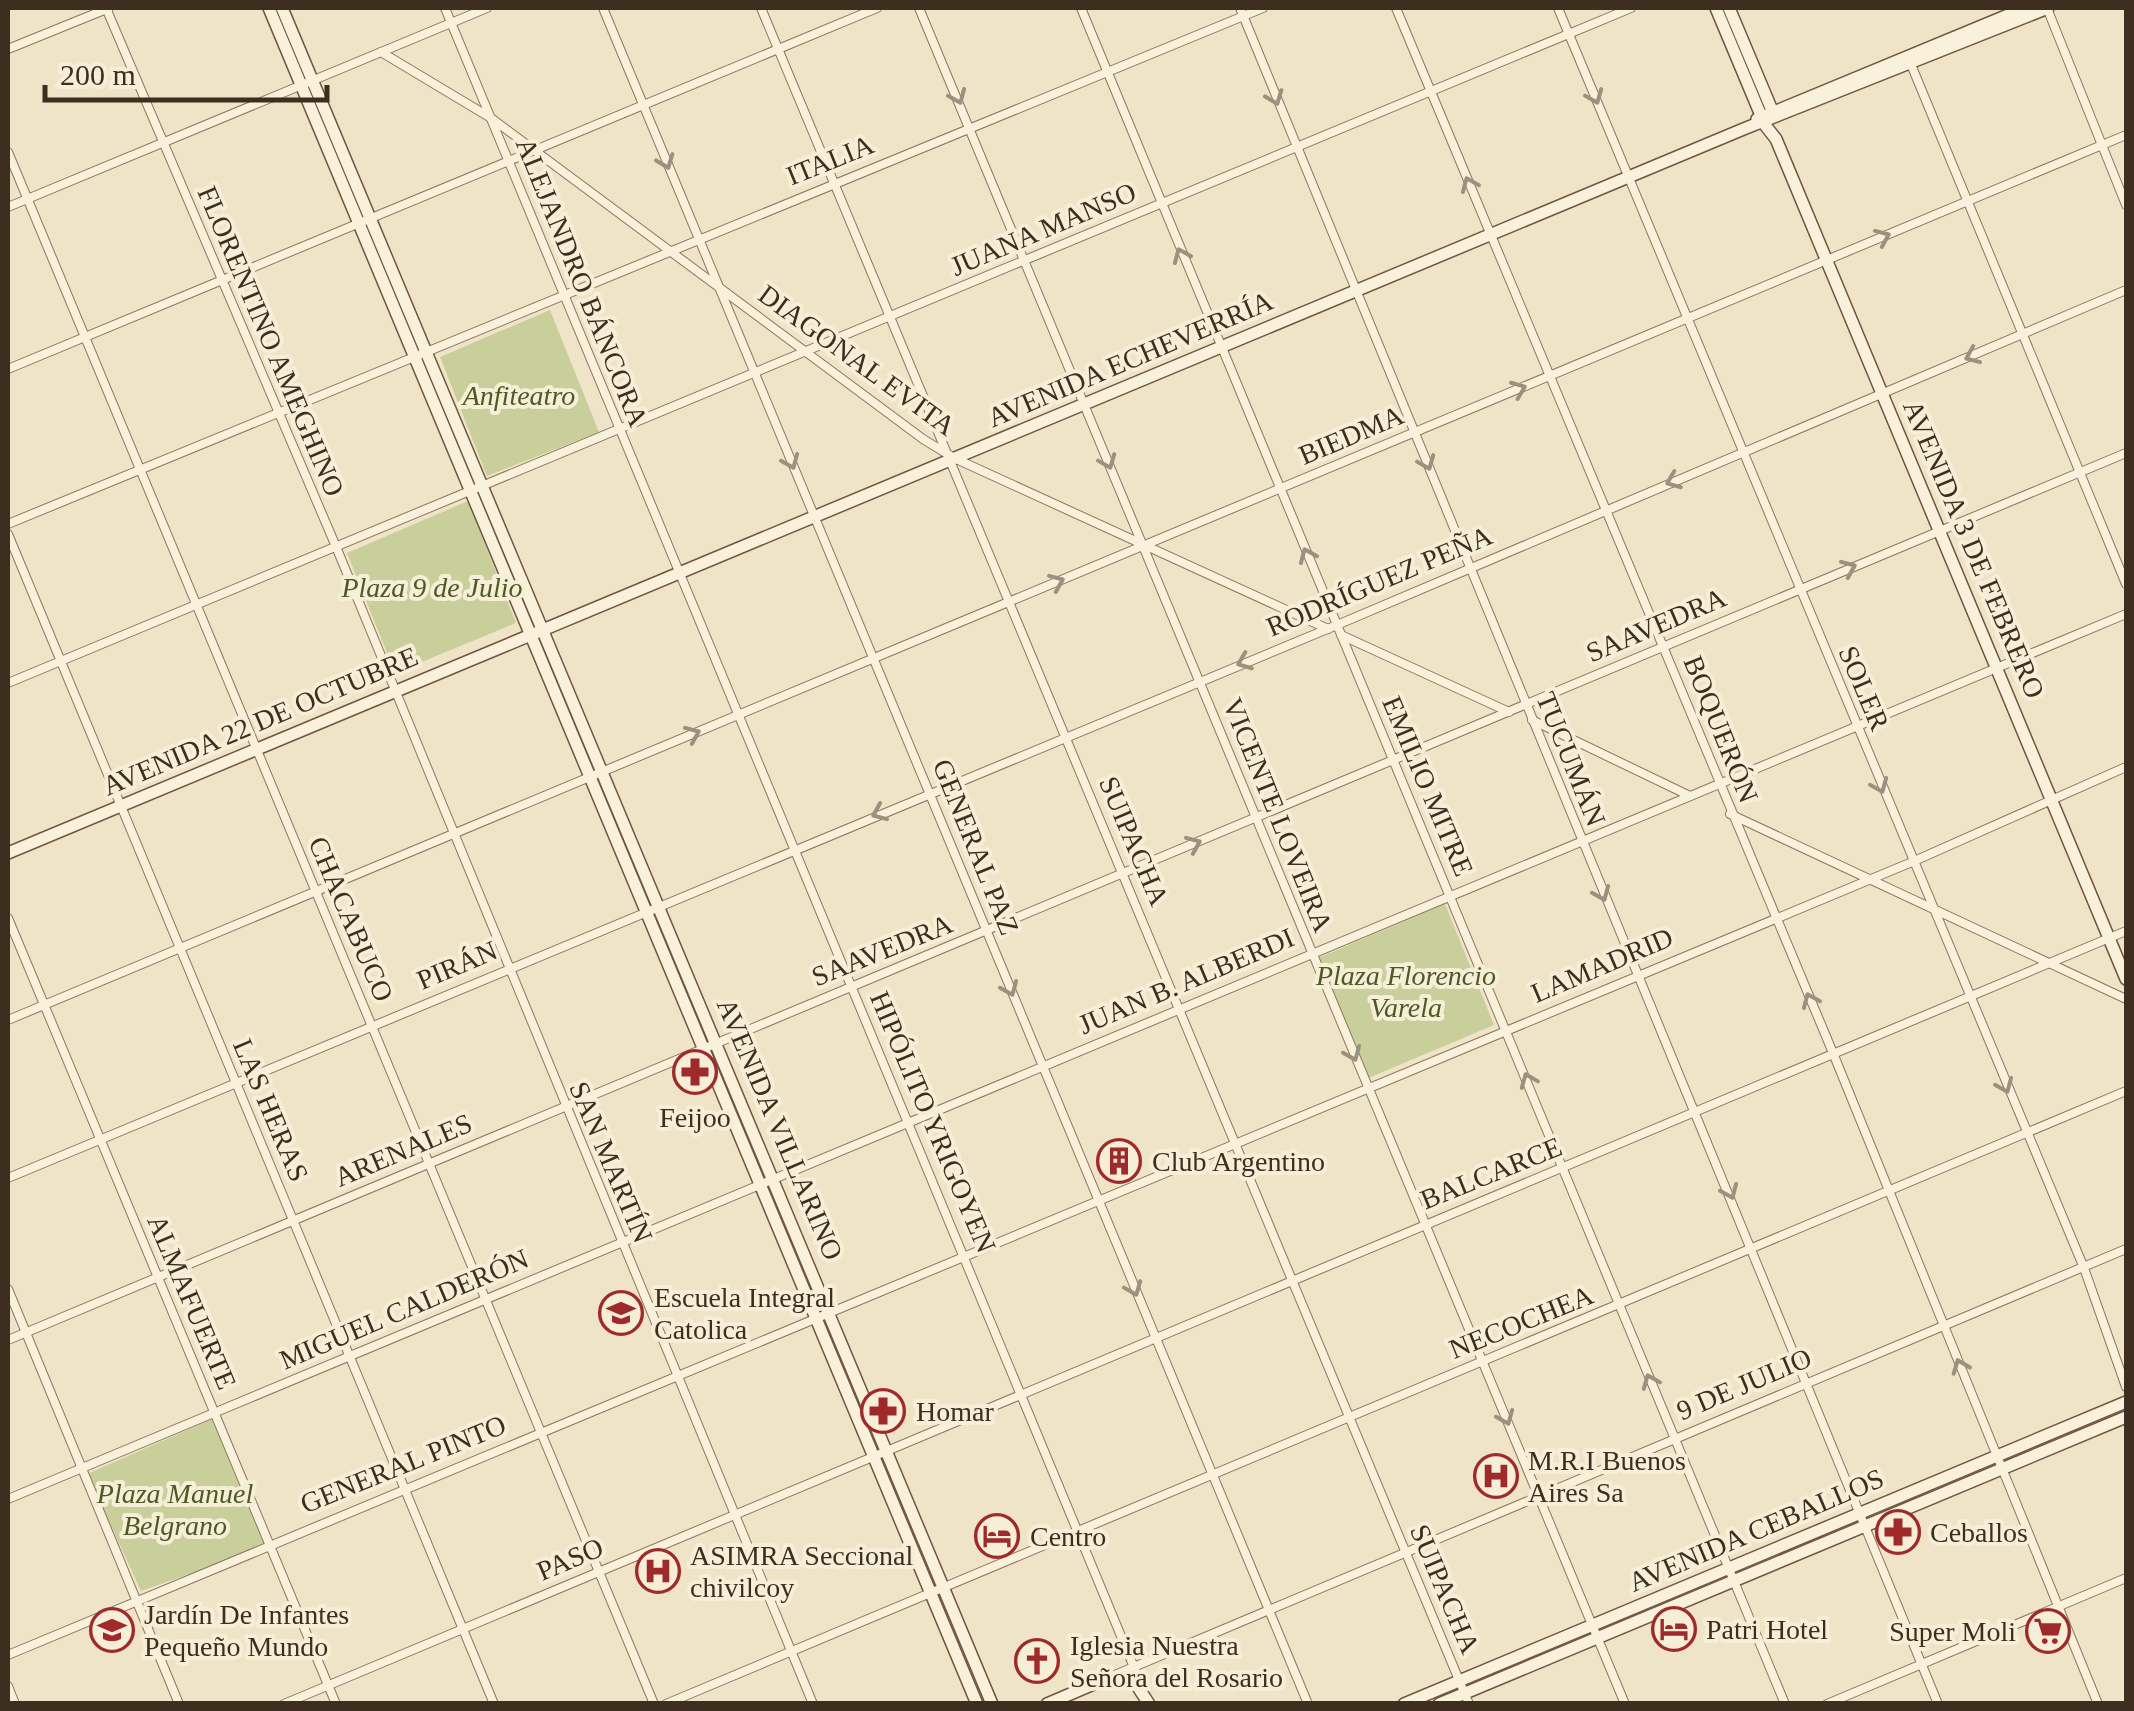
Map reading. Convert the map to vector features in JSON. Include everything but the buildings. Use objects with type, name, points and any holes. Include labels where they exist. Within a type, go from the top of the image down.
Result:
[{"type":"main road","points":[[268,8],[307,84]]},
{"type":"main road","points":[[282,8],[307,84]]},
{"type":"main road","name":"AVENIDA 3 DE FEBRERO","points":[[1716,8],[1768,118]]},
{"type":"main road","name":"AVENIDA 3 DE FEBRERO","points":[[1729,8],[1776,139],[2126,979]]},
{"type":"main road","name":"AVENIDA ECHEVERRÍA","points":[[538,632],[949,457],[1628,179],[2024,8]]},
{"type":"main road","name":"AVENIDA ECHEVERRÍA","points":[[1909,59],[2048,8]]},
{"type":"main road","name":"AVENIDA VILLARINO","points":[[307,84],[768,1182],[818,1319],[978,1704]]},
{"type":"main road","name":"AVENIDA 22 DE OCTUBRE","points":[[8,853],[538,632]]},
{"type":"main road","name":"AVENIDA VILLARINO","points":[[768,1182],[830,1313],[992,1704]]},
{"type":"main road","name":"AVENIDA CEBALLOS","points":[[1439,1704],[1592,1625],[2126,1402]]},
{"type":"main road","name":"AVENIDA CEBALLOS","points":[[1404,1704],[1464,1692],[2126,1417]]},
{"type":"main road","points":[[1110,1678],[1143,1689]]},
{"type":"main road","name":"9 DE JULIO","points":[[1048,1704],[1110,1678]]},
{"type":"main road","name":"HIPÓLITO YRIGOYEN","points":[[1143,1689],[1149,1704]]},
{"type":"street","points":[[8,49],[107,8]]},
{"type":"street","name":"FLORENTINO AMEGHINO","points":[[107,8],[337,549],[393,692]]},
{"type":"street","name":"ALEJANDRO BÁNCORA","points":[[444,8],[677,574]]},
{"type":"street","points":[[8,207],[488,8]]},
{"type":"street","name":"GENERAL PAZ","points":[[602,8],[1308,1704]]},
{"type":"street","name":"SUIPACHA","points":[[761,8],[837,182],[889,319],[1464,1692]]},
{"type":"street","points":[[8,369],[877,8]]},
{"type":"street","name":"VICENTE LOVEIRA","points":[[920,8],[1625,1704]]},
{"type":"street","name":"EMILIO MITRE","points":[[1081,8],[1785,1704]]},
{"type":"street","name":"ITALIA","points":[[8,524],[1107,71],[1241,12],[1262,8]]},
{"type":"street","name":"BOQUERÓN","points":[[1396,8],[1946,1326],[1995,1457],[2098,1704]]},
{"type":"street","name":"SOLER","points":[[1558,8],[1968,999],[2084,1268],[2126,1387]]},
{"type":"street","name":"JUANA MANSO","points":[[8,683],[619,432],[1630,8]]},
{"type":"street","points":[[2048,8],[2126,205]]},
{"type":"street","name":"TUCUMÁN","points":[[1241,12],[1580,842],[1810,1383],[1859,1514],[1938,1704]]},
{"type":"street","name":"DIAGONAL EVITA","points":[[381,52],[491,118],[949,457],[1509,712]]},
{"type":"street","points":[[1909,59],[2126,584]]},
{"type":"street","name":"BIEDMA","points":[[8,1020],[2126,134]]},
{"type":"street","name":"CHACABUCO","points":[[8,152],[654,1704]]},
{"type":"street","name":"RODRÍGUEZ PEÑA","points":[[654,908],[1337,625],[2126,290]]},
{"type":"street","name":"SAAVEDRA","points":[[711,1045],[2126,453]]},
{"type":"street","name":"LAS HERAS","points":[[8,534],[494,1704]]},
{"type":"street","name":"HIPÓLITO YRIGOYEN","points":[[677,574],[1143,1689]]},
{"type":"street","name":"JUAN B. ALBERDI","points":[[768,1182],[1448,894],[2126,614]]},
{"type":"street","name":"SAN MARTÍN","points":[[393,692],[813,1704]]},
{"type":"street","points":[[1531,719],[1690,796]]},
{"type":"street","name":"LAMADRID","points":[[818,1319],[1912,862],[2126,768]]},
{"type":"street","points":[[1730,814],[2126,999]]},
{"type":"street","name":"PIRÁN","points":[[8,1178],[654,908]]},
{"type":"street","name":"ALMAFUERTE","points":[[8,918],[336,1704]]},
{"type":"street","name":"BALCARCE","points":[[874,1457],[2126,931]]},
{"type":"street","name":"ARENALES","points":[[8,1340],[711,1045]]},
{"type":"street","name":"NECOCHEA","points":[[666,1704],[2126,1090]]},
{"type":"street","name":"MIGUEL CALDERÓN","points":[[8,1500],[768,1182]]},
{"type":"street","name":"9 DE JULIO","points":[[1110,1678],[2126,1249]]},
{"type":"street","points":[[8,1289],[179,1704]]},
{"type":"street","name":"GENERAL PINTO","points":[[8,1655],[404,1487],[818,1319]]},
{"type":"street","name":"PASO","points":[[284,1704],[874,1457]]},
{"type":"street","points":[[1827,1704],[2126,1578]]},
{"type":"street","points":[[8,1686],[15,1704]]},
{"type":"green space","name":"Anfiteatro","points":[[550,310],[599,432],[487,476],[440,357]]},
{"type":"green space","name":"Plaza 9 de Julio","points":[[468,501],[516,623],[395,673],[347,553]]},
{"type":"green space","name":"Plaza Florencio Varela","points":[[1445,904],[1494,1025],[1366,1079],[1318,958]]},
{"type":"green space","name":"Plaza Manuel Belgrano","points":[[212,1419],[266,1547],[141,1591],[87,1474]]},
{"type":"place","name":"Feijoo","points":[[695,1072]]},
{"type":"place","name":"Club Argentino","points":[[1119,1161]]},
{"type":"place","name":"Escuela Integral Catolica","points":[[621,1313]]},
{"type":"place","name":"Homar","points":[[883,1411]]},
{"type":"place","name":"M.R.I Buenos Aires Sa","points":[[1496,1476]]},
{"type":"place","name":"Ceballos","points":[[1898,1532]]},
{"type":"place","name":"Centro","points":[[997,1536]]},
{"type":"place","name":"ASIMRA Seccional chivilcoy","points":[[658,1571]]},
{"type":"place","name":"Patri Hotel","points":[[1674,1629]]},
{"type":"place","name":"Jardín De Infantes Pequeño Mundo","points":[[112,1630]]},
{"type":"place","name":"Super Moli","points":[[2048,1631]]},
{"type":"place","name":"Iglesia Nuestra Señora del Rosario","points":[[1037,1661]]}]
